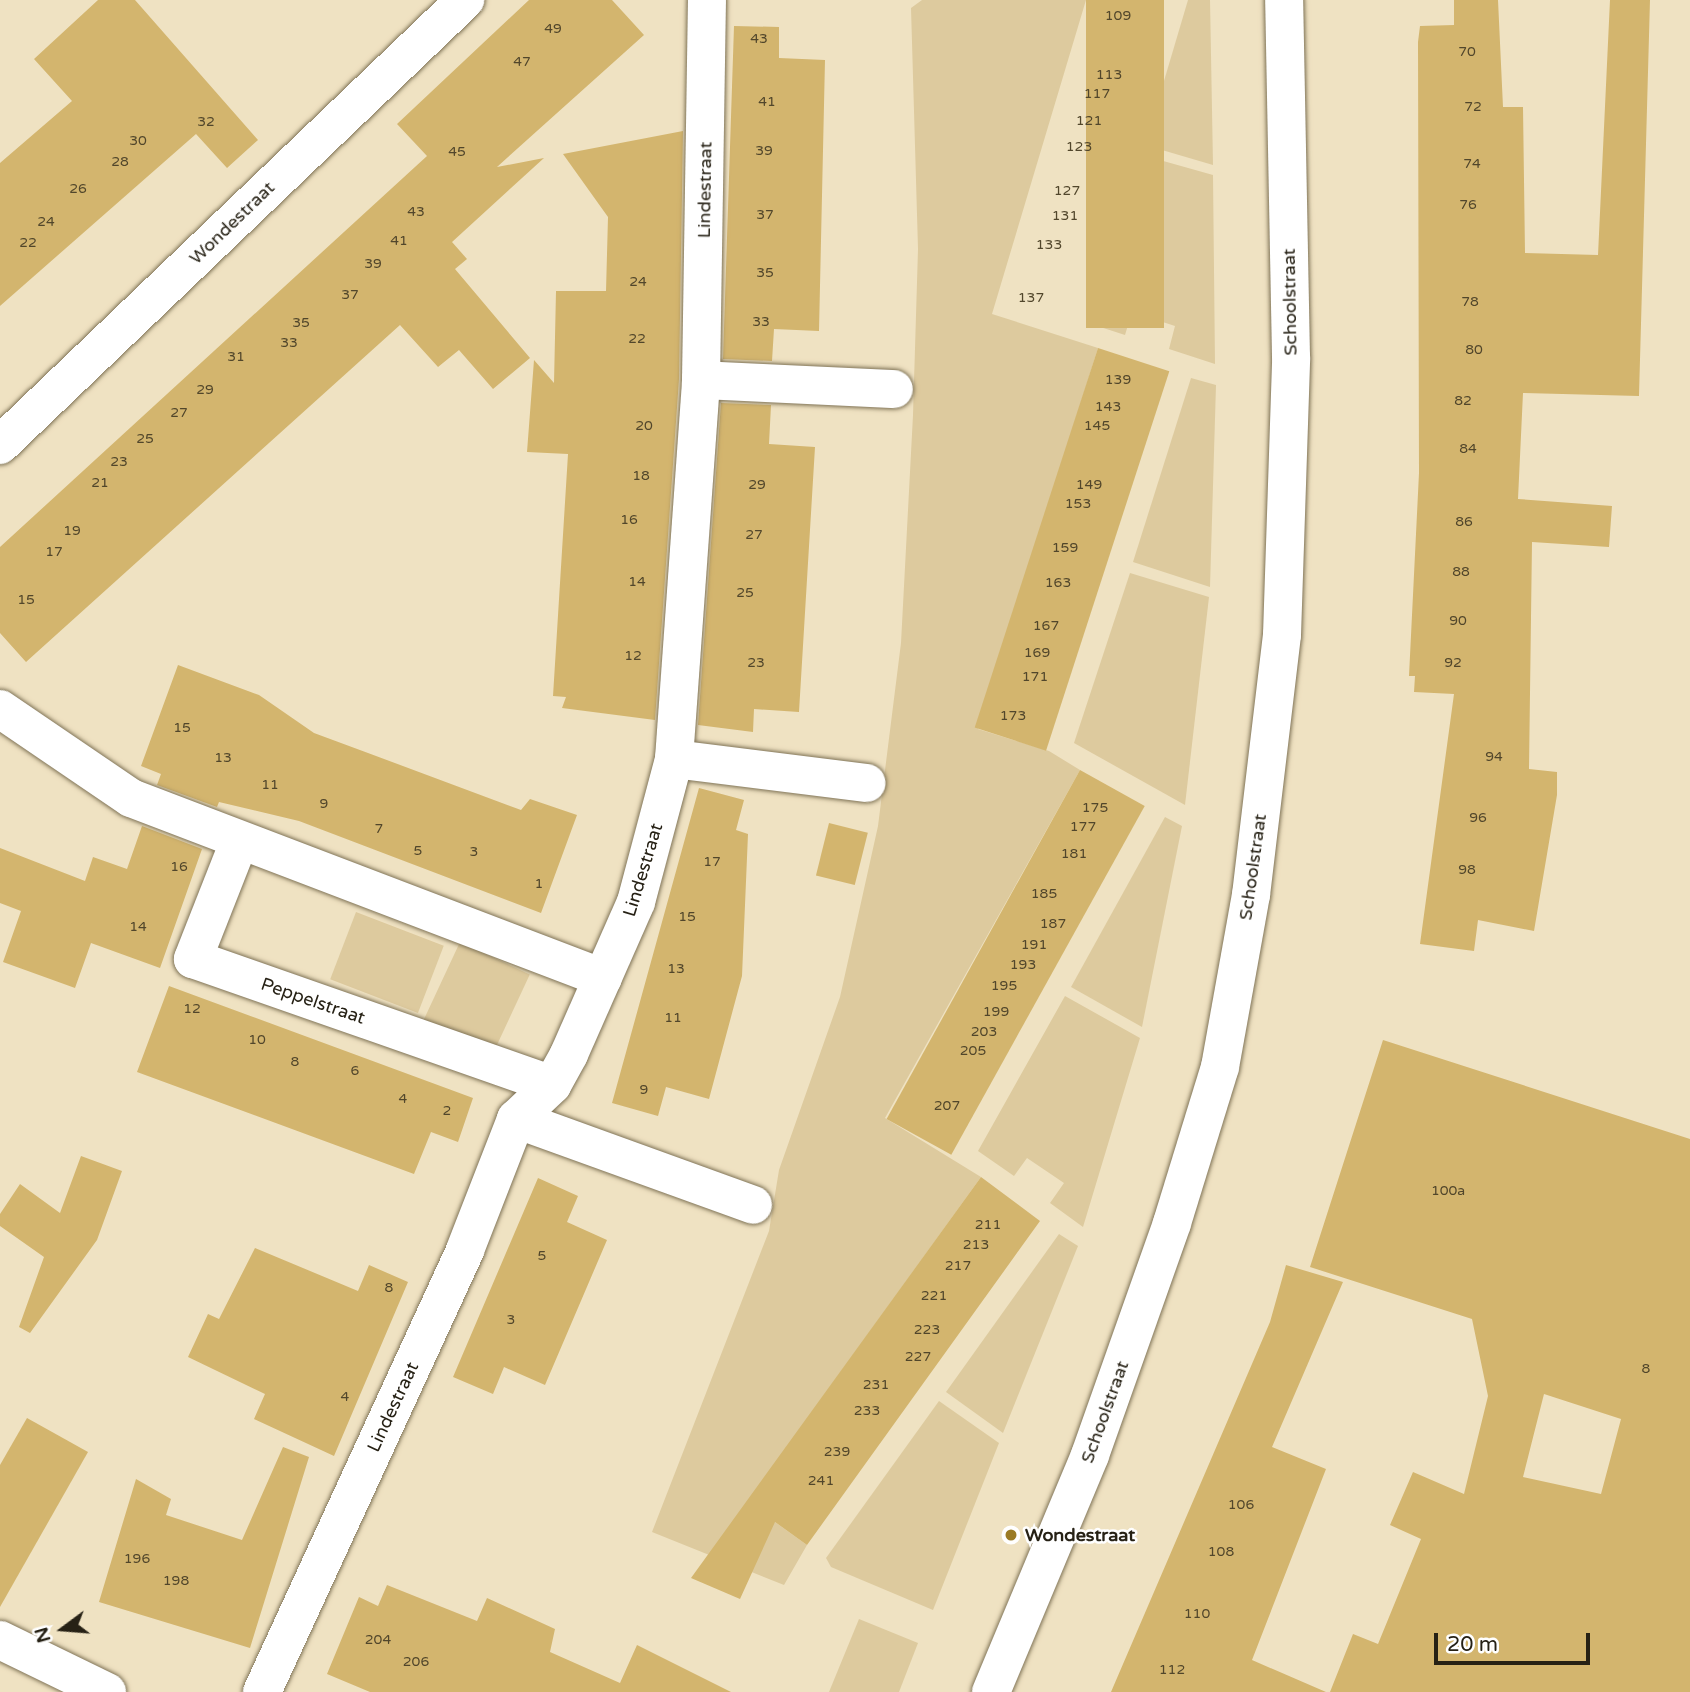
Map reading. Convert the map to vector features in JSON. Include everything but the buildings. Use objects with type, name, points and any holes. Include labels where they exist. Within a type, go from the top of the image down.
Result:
[{"type":"street","name":"Wondestraat","points":[[0,445],[464,0]]},
{"type":"street","name":"Lindestraat","points":[[262,1692],[465,1250],[516,1119],[552,1085],[603,978],[636,902],[674,760],[701,380],[707,0]]},
{"type":"street","name":"Schoolstraat","points":[[991,1692],[1090,1455],[1172,1223],[1220,1066],[1251,895],[1283,608],[1292,357],[1284,0]]},
{"type":"street","points":[[701,380],[894,389]]},
{"type":"street","points":[[0,709],[131,798],[239,842],[603,978]]},
{"type":"street","points":[[674,760],[867,783]]},
{"type":"street","name":"Peppelstraat","points":[[239,842],[193,959],[552,1085]]},
{"type":"street","points":[[516,1119],[753,1206]]},
{"type":"street","points":[[0,1640],[107,1692]]},
{"type":"shaded area","points":[[922,0],[1086,0],[992,314],[1098,348],[978,729],[1049,751],[1080,770],[885,1118],[981,1177],[747,1502],[807,1545],[784,1585],[652,1532],[769,1231],[779,1170],[840,997],[878,826],[901,643],[913,415],[918,249],[911,8]]},
{"type":"shaded area","points":[[1188,0],[1210,0],[1213,165],[1145,145]]},
{"type":"shaded area","points":[[1142,155],[1213,175],[1215,364],[1169,349],[1175,326],[1132,312],[1125,335],[1091,324]]},
{"type":"shaded area","points":[[1191,378],[1216,385],[1210,587],[1133,562]]},
{"type":"shaded area","points":[[1130,573],[1209,597],[1185,805],[1074,743]]},
{"type":"shaded area","points":[[1165,817],[1182,826],[1142,1027],[1071,987]]},
{"type":"shaded area","points":[[356,912],[444,946],[418,1013],[330,979]]},
{"type":"shaded area","points":[[460,942],[530,975],[491,1058],[421,1025]]},
{"type":"shaded area","points":[[1065,996],[1140,1038],[1083,1227],[1050,1203],[1064,1183],[1027,1158],[1014,1176],[978,1151]]},
{"type":"shaded area","points":[[1059,1234],[1078,1246],[1003,1433],[946,1392]]},
{"type":"shaded area","points":[[939,1401],[999,1443],[933,1610],[831,1567],[826,1558]]},
{"type":"shaded area","points":[[859,1619],[918,1643],[899,1692],[829,1692]]},
{"type":"place","name":"Wondestraat","points":[[1011,1535]]}]
